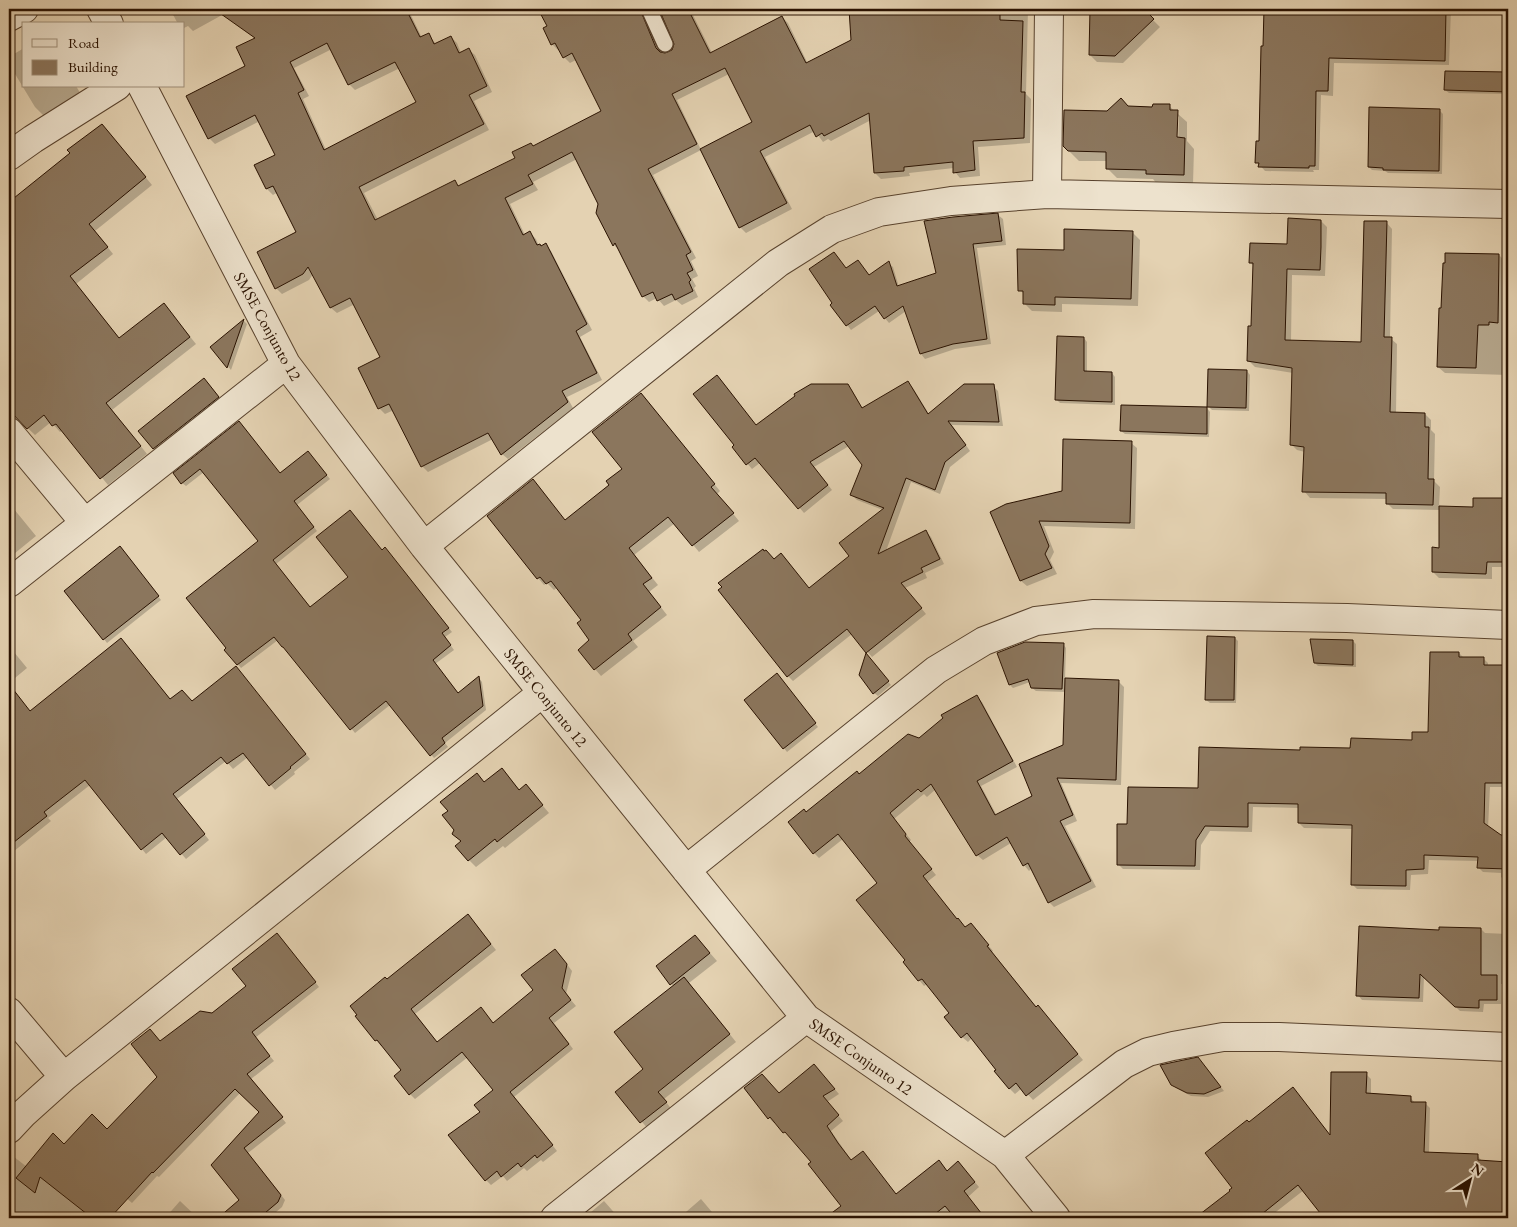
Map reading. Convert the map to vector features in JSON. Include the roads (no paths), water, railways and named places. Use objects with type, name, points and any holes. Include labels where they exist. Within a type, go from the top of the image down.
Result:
[{"type":"street","points":[[9,17],[24,9]]},
{"type":"street","points":[[101,9],[108,22]]},
{"type":"street","points":[[1047,194],[1049,9]]},
{"type":"street","points":[[9,156],[32,139],[113,88]]},
{"type":"street","name":"SMSE Conjunto 12","points":[[143,88],[286,364],[424,546],[542,693],[806,1018],[1005,1155],[1056,1218]]},
{"type":"street","points":[[424,546],[778,263],[832,229],[879,212],[951,200],[1047,194],[1508,204]]},
{"type":"street","points":[[9,583],[286,364]]},
{"type":"street","points":[[9,432],[84,523]]},
{"type":"street","points":[[686,870],[936,670],[984,641],[1036,621],[1094,614],[1347,618],[1508,625]]},
{"type":"street","points":[[9,1129],[64,1077],[542,693]]},
{"type":"street","points":[[9,1012],[64,1077]]},
{"type":"street","points":[[555,1218],[806,1018]]},
{"type":"street","points":[[1005,1155],[1124,1064],[1148,1052],[1173,1046],[1223,1037],[1279,1036],[1508,1047]]},
{"type":"lane","points":[[649,9],[665,44]]}]
